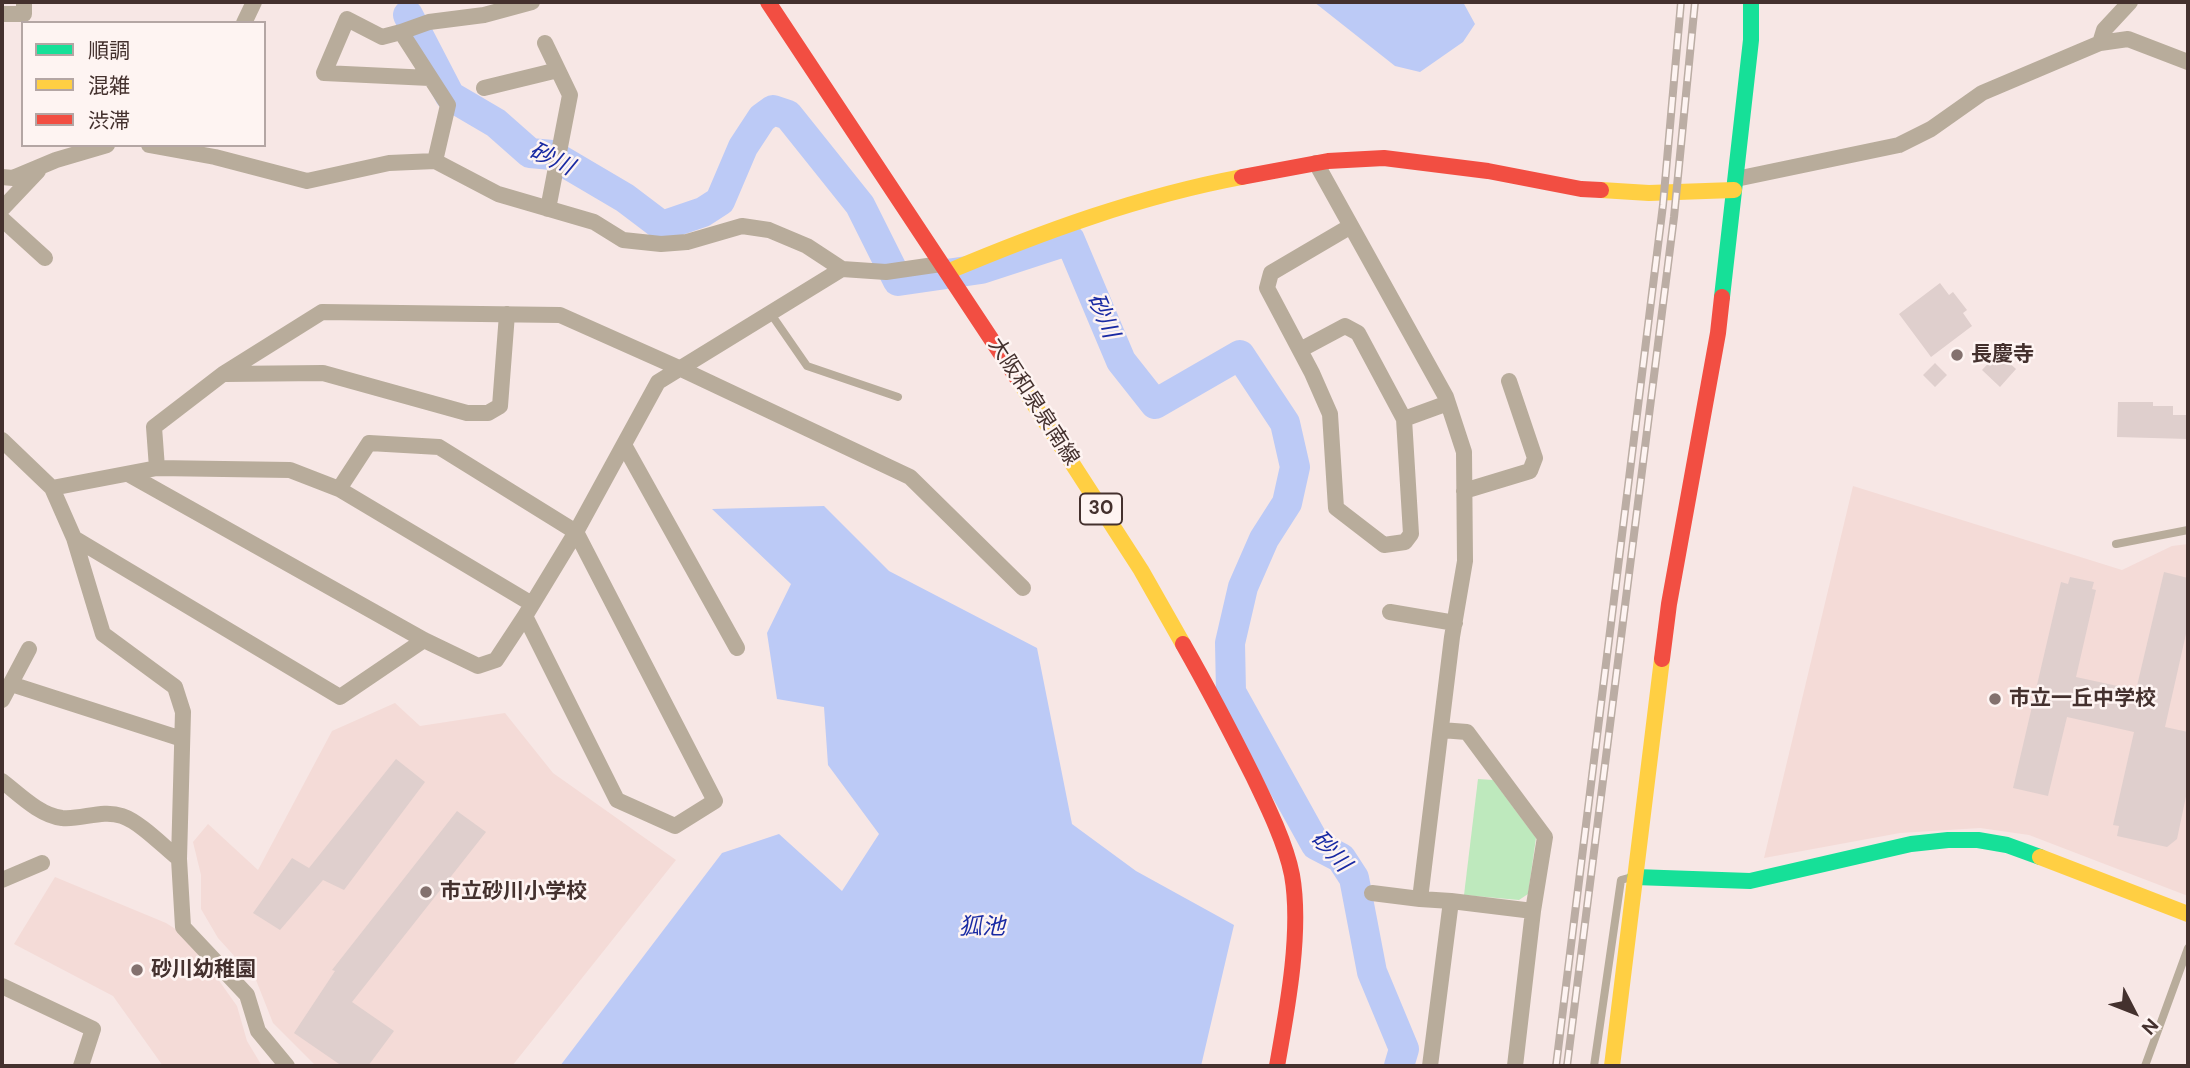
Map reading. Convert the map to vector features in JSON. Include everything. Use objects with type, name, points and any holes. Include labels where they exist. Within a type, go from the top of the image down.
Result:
[{"type":"street","points":[[2,14],[24,14],[24,2]]},
{"type":"street","points":[[245,21],[254,2]]},
{"type":"street","points":[[430,78],[324,73],[347,19],[382,37],[429,22],[484,15],[532,2]]},
{"type":"street","name":"大阪和泉泉南線","points":[[768,2],[988,332],[1141,570],[1214,698],[1271,814],[1292,875],[1295,929],[1285,1023],[1277,1066]]},
{"type":"street","points":[[1612,1066],[1669,604],[1718,334],[1751,40],[1751,2]]},
{"type":"street","points":[[2100,43],[2104,30],[2130,2]]},
{"type":"street","points":[[401,32],[447,105],[435,161]]},
{"type":"street","points":[[187,148],[307,181],[390,163],[435,161],[498,194],[594,222],[623,240],[661,244],[687,242],[742,226],[769,230],[807,246],[842,269],[886,272],[944,268],[1076,221],[1217,182],[1316,163],[1384,158],[1488,171],[1581,189],[1649,193],[1697,191],[1899,145],[1931,130],[1982,93],[2100,43],[2128,39],[2188,62]]},
{"type":"street","points":[[545,43],[570,94],[548,209]]},
{"type":"street","points":[[484,88],[558,70]]},
{"type":"street","points":[[2,177],[13,178],[56,160],[100,147]]},
{"type":"street","points":[[1316,163],[1448,403],[1464,452],[1465,561],[1420,899]]},
{"type":"street","points":[[2,209],[42,167]]},
{"type":"street","points":[[2,219],[45,258]]},
{"type":"street","points":[[1300,350],[1345,326],[1358,333],[1404,419],[1412,534],[1405,542],[1384,545],[1336,508],[1330,414],[1267,288],[1271,273],[1351,226]]},
{"type":"street","points":[[130,475],[424,640],[478,666],[496,660],[529,610],[576,532],[658,382],[842,269]]},
{"type":"street","points":[[157,468],[154,427],[223,374],[322,312],[560,315],[910,477],[1023,588]]},
{"type":"street","points":[[223,374],[323,373],[436,407],[467,414],[488,413],[500,406],[507,314]]},
{"type":"street","points":[[1464,491],[1530,471],[1535,458],[1509,381]]},
{"type":"street","points":[[1404,419],[1448,403]]},
{"type":"street","points":[[2,440],[52,488],[74,538],[103,634],[175,687],[183,712],[178,859],[184,927],[247,995],[258,1031],[286,1066]]},
{"type":"street","points":[[52,488],[157,468],[290,470],[339,489],[529,610],[617,800],[676,826],[715,801],[576,532],[439,447],[369,443],[339,489]]},
{"type":"street","points":[[624,445],[737,648]]},
{"type":"street","points":[[74,538],[340,697],[424,640]]},
{"type":"street","points":[[1390,612],[1455,623]]},
{"type":"street","points":[[2,700],[29,649]]},
{"type":"street","points":[[11,684],[182,738]]},
{"type":"street","points":[[1441,730],[1467,732],[1545,836],[1533,911],[1515,1066]]},
{"type":"street","points":[[2,781],[33,805],[62,818],[108,813],[122,816],[133,821],[178,859]]},
{"type":"street","points":[[1635,877],[1750,881],[1911,844],[1978,840],[2007,845],[2188,914]]},
{"type":"street","points":[[2,880],[42,863]]},
{"type":"street","points":[[1373,893],[1533,911]]},
{"type":"street","points":[[1430,1066],[1451,901]]},
{"type":"street","points":[[2,986],[93,1029],[81,1066]]},
{"type":"lane","points":[[771,314],[807,366],[898,397]]},
{"type":"lane","points":[[2116,544],[2188,530]]},
{"type":"lane","points":[[1594,1066],[1621,880],[1635,877]]},
{"type":"lane","points":[[2145,1066],[2188,948]]},
{"type":"shaded area","name":"市立一丘中学校","points":[[1853,486],[2122,570],[2172,546],[2188,544],[2188,896],[2029,835],[1980,828],[1900,833],[1764,858]]},
{"type":"shaded area","name":"市立砂川小学校","points":[[395,703],[420,726],[505,713],[553,773],[676,860],[512,1066],[316,1066],[273,1023],[256,980],[218,938],[201,909],[201,875],[193,842],[208,824],[258,870],[332,731]]},
{"type":"shaded area","name":"砂川幼稚園","points":[[55,877],[166,923],[188,937],[237,1006],[247,1041],[262,1066],[163,1066],[113,996],[14,944]]},
{"type":"green space","points":[[1478,779],[1493,780],[1536,838],[1528,894],[1519,900],[1464,895]]},
{"type":"water","points":[[1314,2],[1463,2],[1475,24],[1463,42],[1420,72],[1395,66]]},
{"type":"water","name":"狐池","points":[[824,506],[889,571],[1037,648],[1072,824],[1136,871],[1234,925],[1201,1066],[560,1066],[722,853],[779,834],[842,891],[879,834],[828,765],[824,707],[777,699],[767,633],[791,584],[712,509]]},
{"type":"building","points":[[1940,283],[1949,295],[1953,292],[1967,310],[1963,313],[1972,326],[1931,357],[1899,314]]},
{"type":"building","points":[[1998,353],[2016,369],[2000,387],[1982,370]]},
{"type":"building","points":[[1935,363],[1947,375],[1935,387],[1923,375]]},
{"type":"building","points":[[2118,402],[2153,402],[2153,406],[2173,406],[2173,415],[2188,415],[2188,439],[2117,437]]},
{"type":"building","points":[[2164,572],[2188,578],[2188,625],[2165,727],[2188,732],[2188,787],[2177,839],[2167,847],[2117,836],[2119,826],[2113,825],[2134,732],[2067,717],[2048,796],[2013,788],[2061,582],[2068,584],[2070,577],[2094,582],[2092,589],[2096,590],[2076,677],[2136,690]]},
{"type":"building","points":[[396,759],[425,782],[344,890],[323,880],[280,930],[253,913],[292,858],[309,868]]},
{"type":"building","points":[[457,811],[486,832],[352,1002],[394,1031],[368,1066],[342,1066],[294,1033],[335,971],[332,970]]},
{"type":"waterway","name":"砂川","points":[[408,15],[450,96],[496,123],[530,153],[552,155],[625,198],[662,226],[703,212],[720,201],[743,147],[762,118],[773,110],[788,115],[860,205],[898,281],[981,269],[1070,240],[1121,361],[1155,404],[1240,355],[1285,423],[1295,467],[1287,503],[1264,539],[1243,587],[1230,643],[1231,692],[1316,845],[1341,858],[1354,878],[1372,972],[1404,1049],[1399,1066]]},
{"type":"railway","points":[[1556,1066],[1663,205],[1681,2]]},
{"type":"railway","points":[[1567,1066],[1674,217],[1695,2]]},
{"type":"traffic: fast","points":[[1722,297],[1751,40],[1751,2]]},
{"type":"traffic: fast","points":[[1635,877],[1750,881],[1911,844],[1948,840],[1978,840],[2007,845],[2040,857]]},
{"type":"traffic: slow","points":[[947,272],[1019,243],[1129,205],[1242,177]]},
{"type":"traffic: slow","points":[[1601,190],[1649,193],[1734,190]]},
{"type":"traffic: slow","points":[[1017,378],[1141,570],[1183,644]]},
{"type":"traffic: slow","points":[[1612,1066],[1662,659]]},
{"type":"traffic: slow","points":[[2040,857],[2188,914]]},
{"type":"traffic: jam","points":[[768,2],[1017,378]]},
{"type":"traffic: jam","points":[[1242,177],[1328,161],[1384,158],[1488,171],[1581,189],[1601,190]]},
{"type":"traffic: jam","points":[[1662,659],[1722,297]]},
{"type":"traffic: jam","points":[[1183,644],[1264,799],[1281,838],[1292,875],[1295,897],[1294,945],[1289,996],[1277,1066]]},
{"type":"place","name":"長慶寺","points":[[1957,355]]},
{"type":"place","name":"市立一丘中学校","points":[[1995,699]]},
{"type":"place","name":"市立砂川小学校","points":[[426,892]]},
{"type":"place","name":"砂川幼稚園","points":[[137,970]]}]
